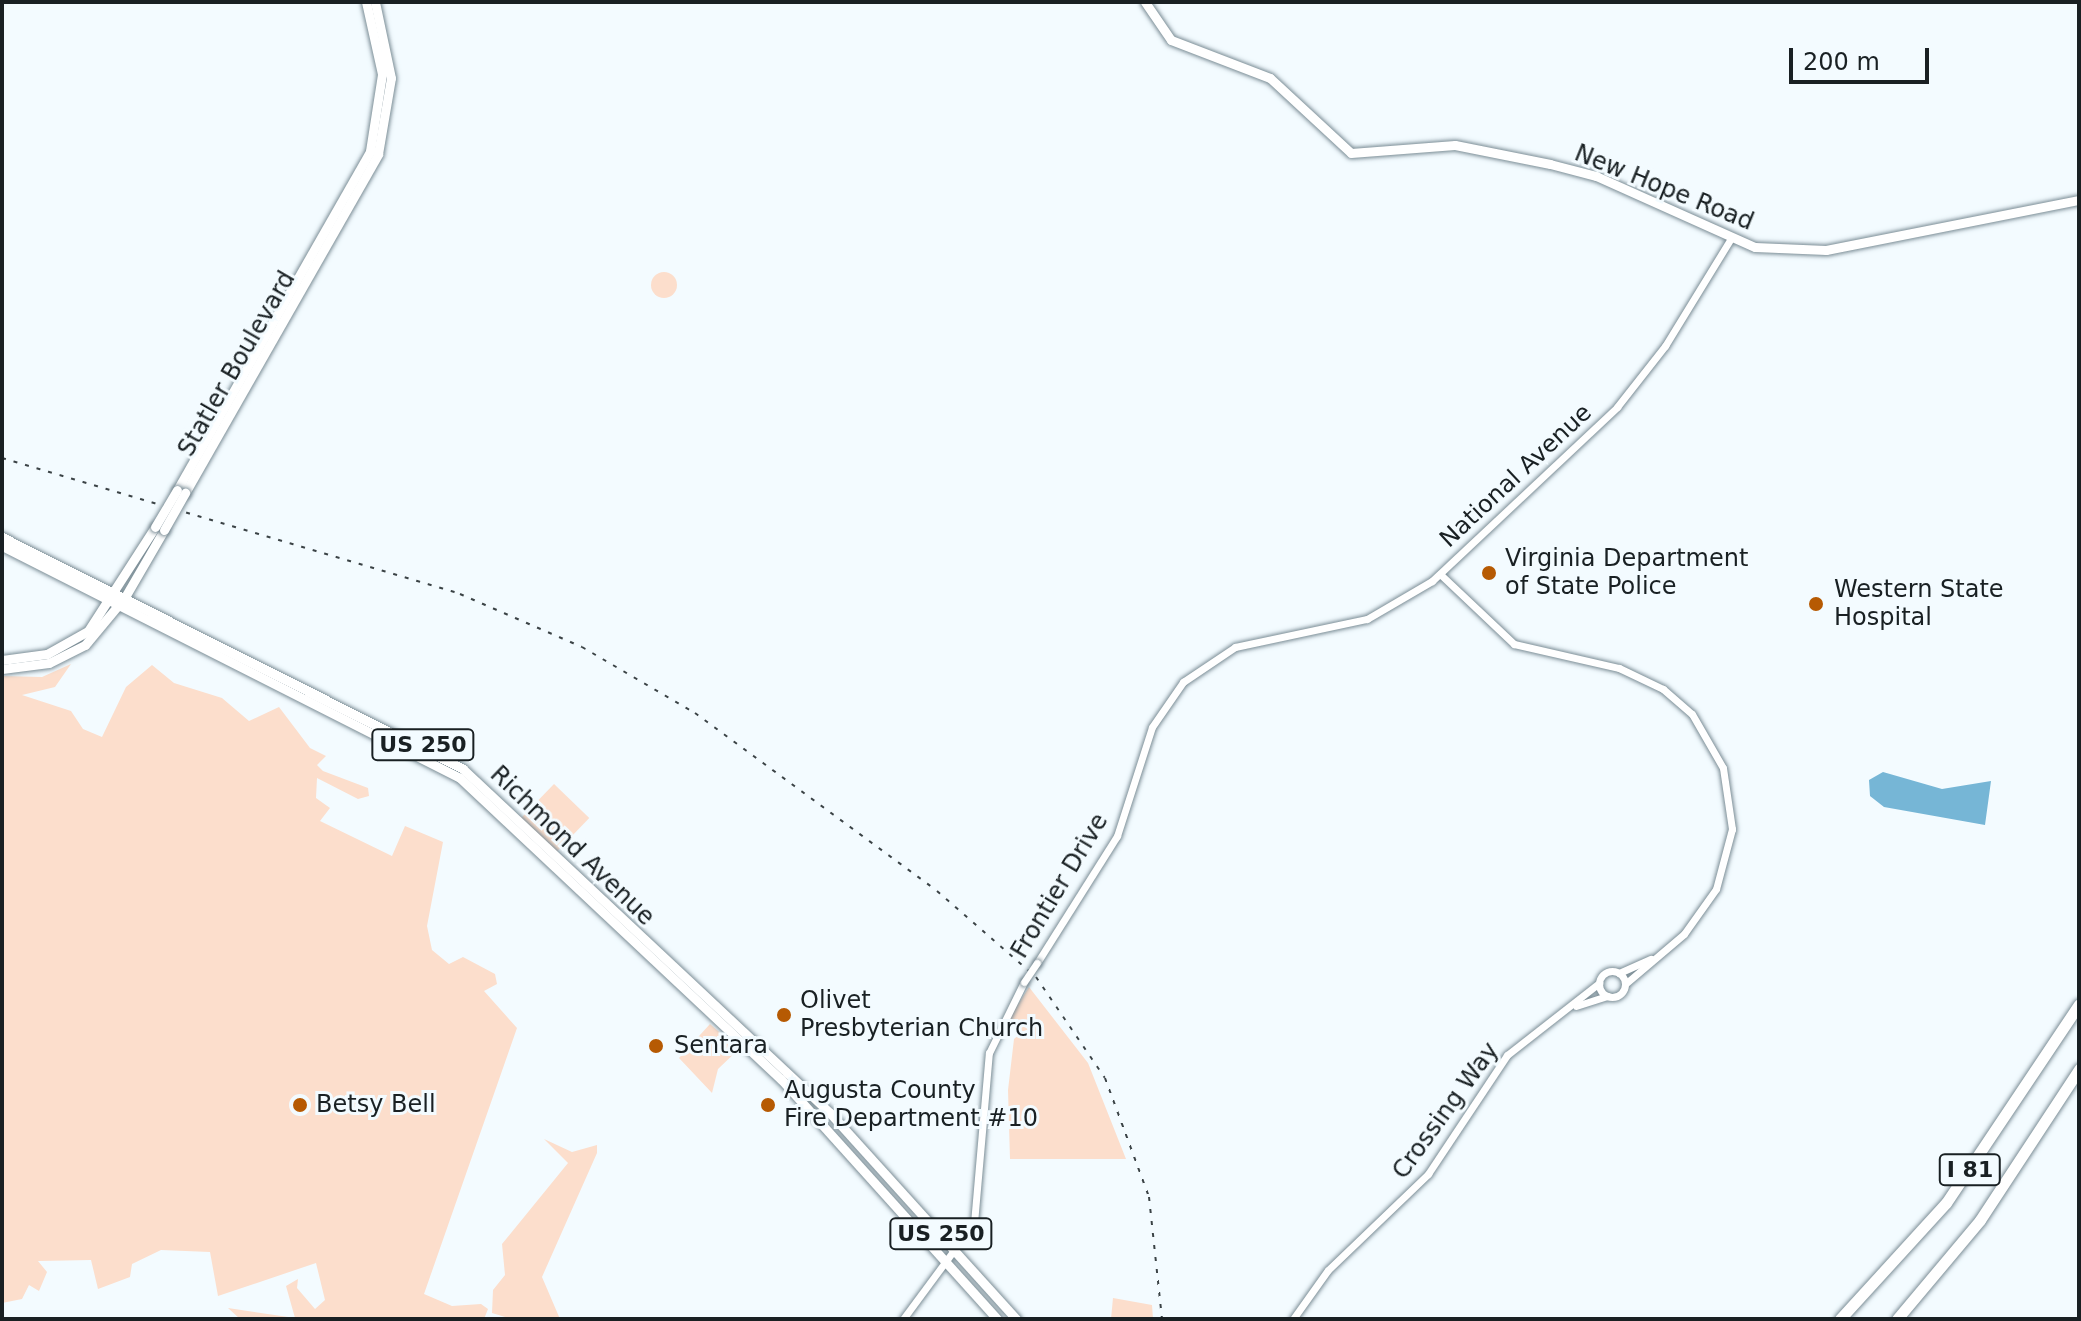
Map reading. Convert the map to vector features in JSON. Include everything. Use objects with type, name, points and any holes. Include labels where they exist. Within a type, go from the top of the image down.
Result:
[{"type":"highway","name":"I 81","points":[[1840,1319],[1946,1203],[2079,1004]]},
{"type":"highway","name":"I 81","points":[[1897,1319],[1980,1220],[2079,1069]]},
{"type":"main road","name":"Statler Boulevard","points":[[2,669],[72,653],[119,598],[370,151],[382,71],[366,2]]},
{"type":"main road","name":"Statler Boulevard","points":[[181,491],[378,154],[391,78],[375,2]]},
{"type":"main road","name":"New Hope Road","points":[[1145,2],[1172,41],[1274,80],[1351,153],[1459,145],[1550,164],[1596,176],[1730,240],[1826,250],[2079,200]]},
{"type":"main road","name":"Richmond Avenue","points":[[2,537],[460,778],[781,1079],[997,1319]]},
{"type":"main road","name":"Richmond Avenue","points":[[2,546],[119,598],[463,769],[830,1113],[1016,1319]]},
{"type":"main road","name":"Statler Boulevard","points":[[2,660],[70,644],[119,598]]},
{"type":"street","name":"National Avenue","points":[[1255,640],[1367,619],[1440,574],[1617,407],[1665,346],[1730,240]]},
{"type":"street","points":[[1440,574],[1504,638],[1648,680],[1707,736],[1731,808],[1728,853],[1696,919],[1625,984],[1619,995],[1607,996],[1599,983],[1605,973],[1618,973],[1653,958]]},
{"type":"street","name":"Frontier Drive","points":[[903,1319],[956,1251],[977,1211],[990,1048],[1024,982],[1117,836],[1164,705],[1203,665],[1255,640]]},
{"type":"street","points":[[1618,973],[1625,984]]},
{"type":"street","name":"Crossing Way","points":[[1293,1319],[1328,1270],[1428,1174],[1507,1055],[1576,1006],[1599,983]]},
{"type":"street","name":"Crossing Way","points":[[1576,1006],[1607,996]]},
{"type":"shaded area","points":[[664,272],[673,276],[677,285],[673,294],[664,298],[655,294],[651,285],[655,276]]},
{"type":"shaded area","points":[[71,664],[55,687],[22,695],[71,711],[83,729],[102,737],[126,687],[152,665],[174,683],[222,698],[249,721],[279,707],[310,748],[326,756],[317,765],[323,771],[368,788],[369,796],[358,799],[317,778],[316,798],[330,808],[320,821],[392,856],[405,826],[443,842],[427,926],[432,950],[449,964],[463,957],[495,974],[497,984],[484,991],[517,1028],[424,1294],[452,1306],[481,1304],[488,1309],[484,1319],[240,1319],[228,1308],[295,1318],[286,1286],[298,1279],[297,1288],[315,1309],[325,1300],[316,1263],[218,1296],[210,1252],[161,1250],[132,1264],[130,1277],[98,1289],[91,1260],[38,1261],[47,1272],[39,1291],[29,1285],[22,1299],[2,1303],[2,676],[42,677]]},
{"type":"shaded area","points":[[554,784],[589,818],[555,853],[520,819]]},
{"type":"shaded area","points":[[1029,987],[1088,1063],[1126,1159],[1010,1159],[1008,1090],[1014,1039],[1021,1033],[1009,1019]]},
{"type":"shaded area","points":[[710,1024],[739,1049],[718,1069],[712,1093],[679,1058]]},
{"type":"shaded area","points":[[544,1139],[572,1152],[597,1145],[597,1153],[542,1277],[560,1319],[512,1319],[492,1313],[493,1290],[505,1275],[502,1244],[568,1163]]},
{"type":"shaded area","points":[[1113,1298],[1152,1305],[1153,1319],[1111,1319]]},
{"type":"water","points":[[1883,772],[1942,789],[1991,781],[1985,825],[1884,807],[1870,796],[1869,780]]},
{"type":"railway","points":[[2,458],[460,594],[582,647],[695,713],[937,891],[1036,977],[1105,1078],[1149,1197],[1162,1319]]},
{"type":"place","name":"Virginia Department of State Police","points":[[1489,573]]},
{"type":"place","name":"Western State Hospital","points":[[1816,604]]},
{"type":"place","name":"Olivet Presbyterian Church","points":[[784,1015]]},
{"type":"place","name":"Sentara","points":[[656,1046]]},
{"type":"place","name":"Betsy Bell","points":[[300,1105]]},
{"type":"place","name":"Augusta County Fire Department #10","points":[[768,1105]]}]
